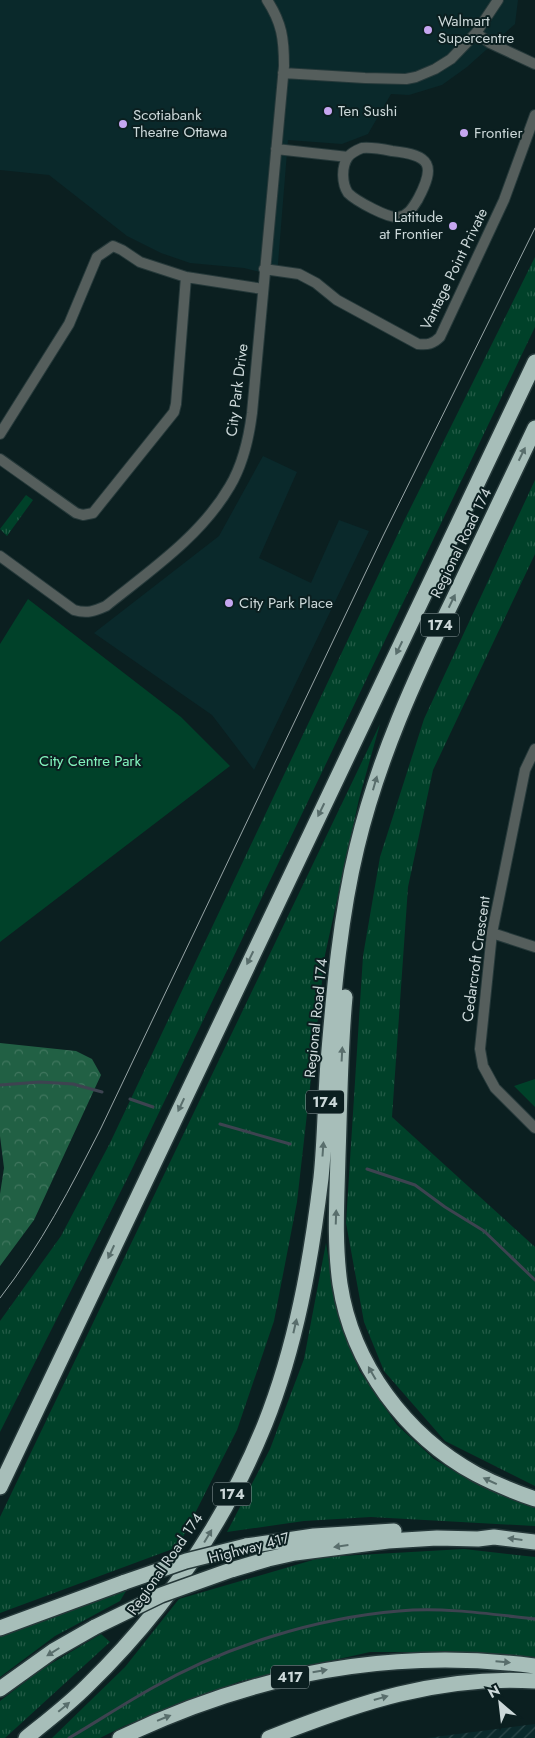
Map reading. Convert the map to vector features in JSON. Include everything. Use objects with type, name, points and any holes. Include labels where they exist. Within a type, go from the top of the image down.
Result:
[{"type":"highway","name":"Regional Road 174","points":[[0,1487],[535,362]]},
{"type":"highway","name":"Regional Road 174","points":[[26,1738],[97,1676],[161,1605],[209,1534],[241,1477],[264,1425],[295,1327],[310,1254],[321,1174],[328,1063],[342,928],[361,829],[378,772],[415,678],[535,428]]},
{"type":"highway","points":[[361,829],[357,888],[344,1003],[340,1092],[336,1253],[340,1286],[346,1310],[355,1339],[371,1372],[392,1402],[420,1434],[455,1461],[476,1474],[535,1499]]},
{"type":"highway","points":[[0,1466],[70,1338]]},
{"type":"highway","points":[[0,1628],[194,1559],[246,1546],[314,1536],[420,1530],[479,1531],[494,1537]]},
{"type":"highway","name":"Highway 417","points":[[0,1688],[53,1651],[95,1627],[161,1595],[268,1559],[295,1553],[360,1544],[437,1538],[478,1539],[494,1537],[535,1542]]},
{"type":"highway","name":"417","points":[[120,1738],[160,1719],[220,1696],[321,1671],[382,1662],[424,1660],[490,1661],[535,1666]]},
{"type":"highway","points":[[269,1738],[346,1709],[390,1695],[464,1682],[490,1680],[535,1681]]},
{"type":"street","name":"City Park Drive","points":[[0,556],[65,605],[84,614],[94,612],[106,606],[195,532],[231,485],[249,434],[283,73],[284,45],[282,30],[276,14],[267,0]]},
{"type":"street","points":[[283,73],[406,79],[431,71],[451,59],[476,33],[498,0]]},
{"type":"street","points":[[476,33],[490,43],[535,64]]},
{"type":"street","name":"Vantage Point Private","points":[[264,269],[299,274],[316,283],[337,300],[418,344],[435,342],[440,337],[504,200],[535,115]]},
{"type":"street","points":[[276,149],[351,154],[366,148],[413,153],[420,156],[427,164],[428,173],[426,183],[410,212],[398,218],[383,213],[351,196],[344,186],[343,176],[351,154]]},
{"type":"street","points":[[0,434],[69,324],[97,257],[113,246],[140,262],[186,277],[263,288]]},
{"type":"street","points":[[0,459],[76,514],[83,516],[93,513],[174,412],[186,277]]},
{"type":"street","name":"Cedarcroft Crescent","points":[[535,749],[525,770],[492,933],[480,1049],[482,1066],[495,1088],[535,1128]]},
{"type":"street","points":[[492,933],[535,947]]},
{"type":"shaded area","name":"Scotiabank Theatre Ottawa","points":[[0,0],[518,0],[515,24],[467,67],[442,85],[409,95],[391,94],[368,134],[342,144],[288,140],[277,276],[244,268],[190,263],[161,253],[127,236],[49,175],[0,170]]},
{"type":"shaded area","points":[[263,456],[297,472],[259,558],[311,583],[339,520],[369,531],[254,770],[212,715],[94,633],[219,536]]},
{"type":"shaded area","points":[[535,1724],[535,1738],[427,1738]]},
{"type":"green space","points":[[535,257],[535,327],[132,1169],[0,1432],[0,1321],[61,1236],[110,1143],[403,523]]},
{"type":"green space","points":[[535,480],[535,554],[433,770],[408,887],[392,1117],[535,1247],[535,1486],[445,1441],[384,1371],[364,1322],[346,1223],[363,956],[380,857],[424,719]]},
{"type":"green space","points":[[26,495],[33,500],[7,536],[0,529]]},
{"type":"green space","name":"City Centre Park","points":[[28,599],[181,717],[230,766],[0,942],[0,644]]},
{"type":"green space","points":[[380,724],[359,799],[325,955],[297,1202],[274,1321],[237,1430],[178,1547],[0,1613],[0,1517]]},
{"type":"green space","points":[[0,1043],[76,1051],[92,1059],[101,1075],[34,1220],[0,1266],[0,1194],[4,1168],[0,1136]]},
{"type":"green space","points":[[535,1079],[535,1107],[514,1086]]},
{"type":"green space","points":[[326,1243],[335,1298],[359,1370],[397,1425],[434,1459],[478,1485],[535,1507],[535,1526],[371,1517],[304,1521],[227,1532],[270,1449],[304,1359]]},
{"type":"green space","points":[[464,1549],[535,1557],[535,1657],[470,1652],[370,1652],[241,1681],[124,1726],[100,1738],[52,1738],[125,1667],[179,1599],[323,1557]]},
{"type":"green space","points":[[129,1586],[120,1601],[55,1636],[0,1677],[0,1633]]},
{"type":"green space","points":[[101,1634],[110,1642],[5,1738],[0,1738],[0,1701],[42,1669]]},
{"type":"waterway","points":[[0,1085],[40,1082],[73,1084],[102,1092]]},
{"type":"waterway","points":[[130,1099],[153,1107]]},
{"type":"waterway","points":[[220,1124],[290,1144]]},
{"type":"waterway","points":[[367,1169],[415,1185],[445,1207],[484,1231],[535,1280]]},
{"type":"waterway","points":[[69,1738],[143,1693],[182,1672],[241,1647],[304,1627],[368,1615],[416,1610],[467,1612],[535,1619]]},
{"type":"tram line","points":[[0,1298],[29,1257],[67,1194],[101,1128],[383,536],[535,228]]},
{"type":"place","name":"Walmart Supercentre","points":[[428,30]]},
{"type":"place","name":"Ten Sushi","points":[[328,111]]},
{"type":"place","name":"Scotiabank Theatre Ottawa","points":[[123,124]]},
{"type":"place","name":"Frontier","points":[[464,133]]},
{"type":"place","name":"Latitude at Frontier","points":[[453,226]]},
{"type":"place","name":"City Park Place","points":[[229,603]]}]
